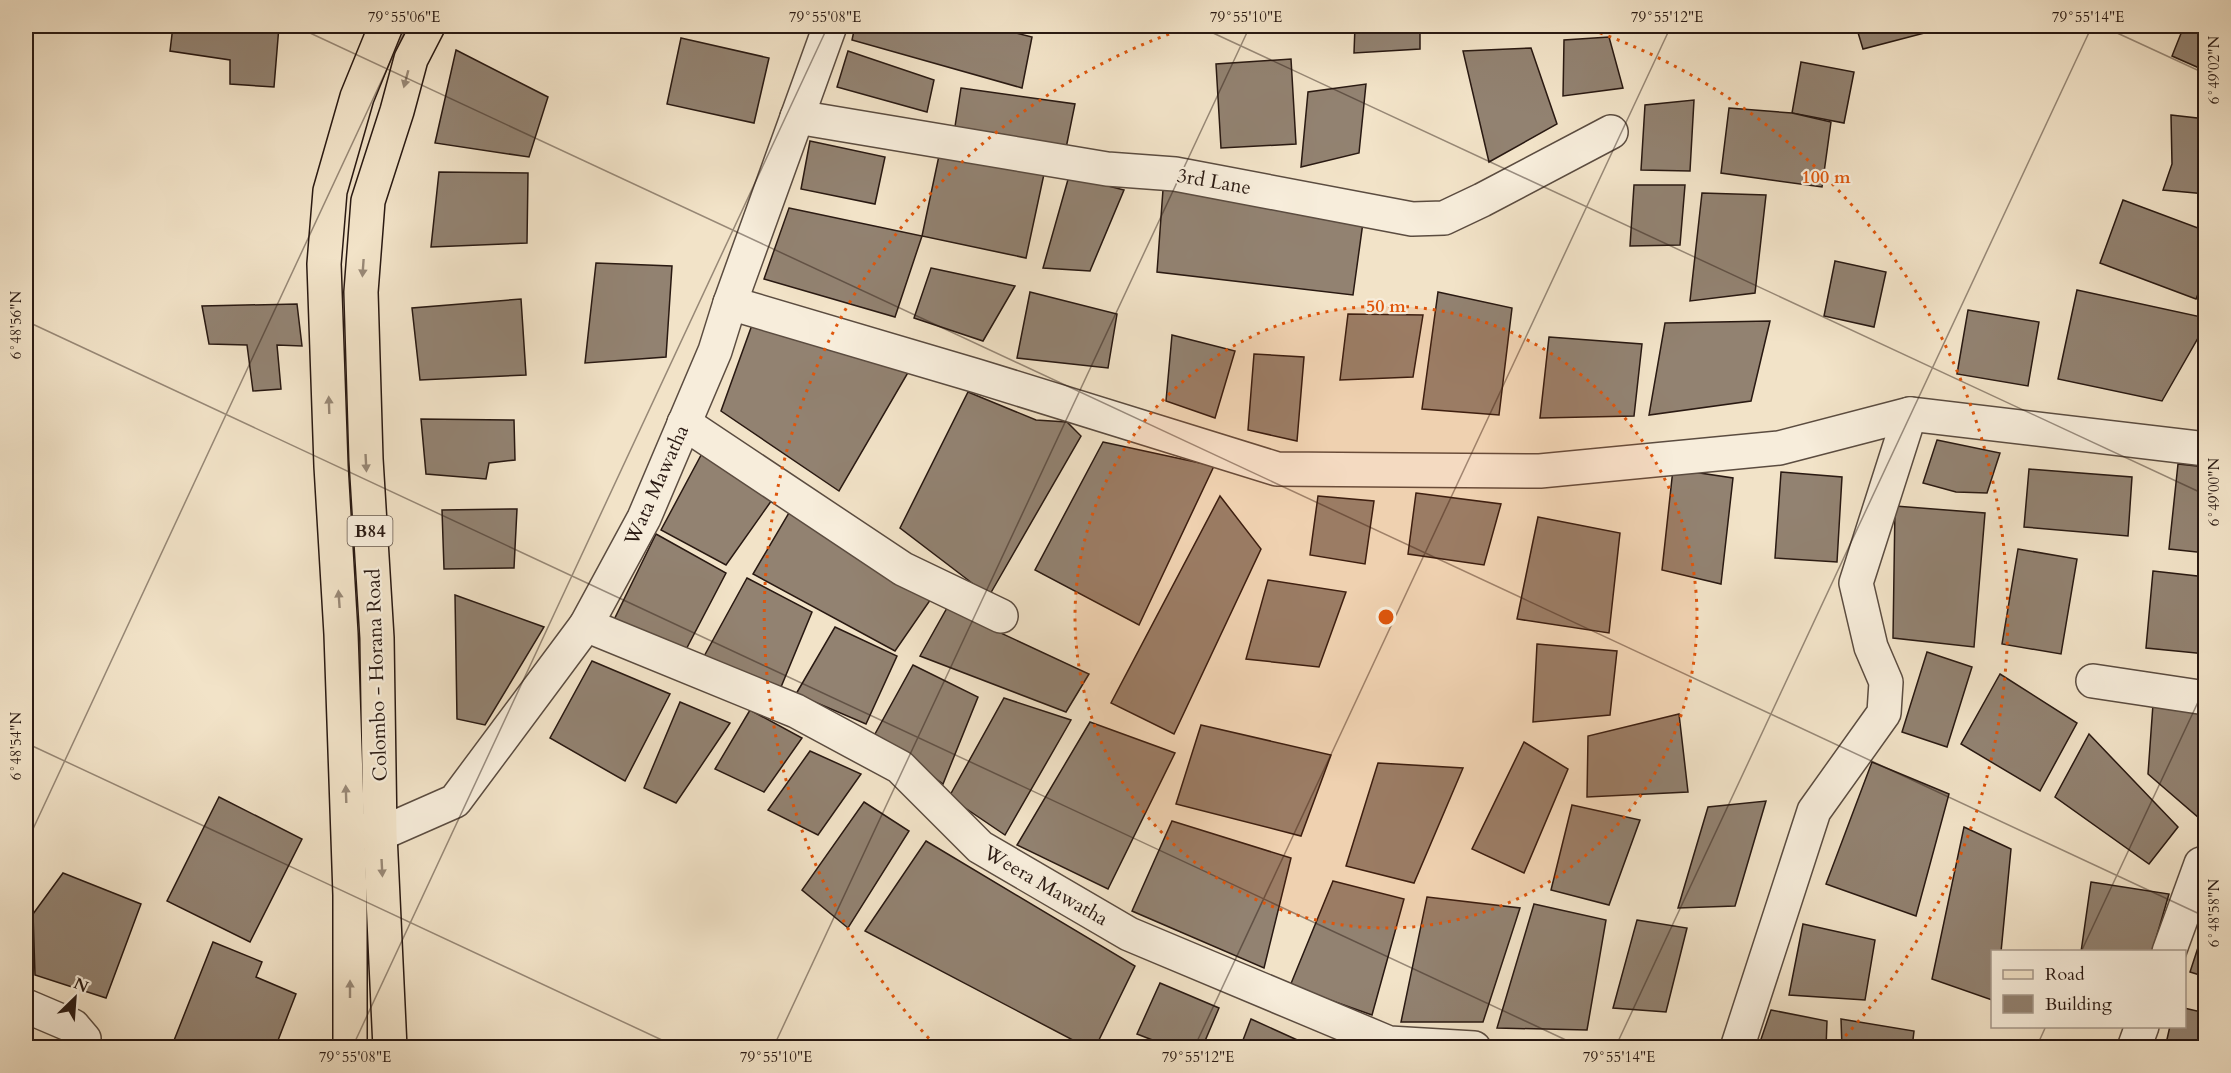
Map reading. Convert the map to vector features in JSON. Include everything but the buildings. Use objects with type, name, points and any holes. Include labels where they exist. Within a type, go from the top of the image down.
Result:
[{"type":"main road","name":"Colombo - Horana Road","points":[[350,1047],[350,896],[324,264],[330,191],[357,97],[386,26]]},
{"type":"main road","name":"Colombo - Horana Road","points":[[390,1047],[380,834],[377,638],[366,459],[361,292],[368,201],[411,59],[428,26]]},
{"type":"street","name":"Wata Mawatha","points":[[380,834],[455,801],[586,626],[644,518],[715,351],[730,303],[830,26]]},
{"type":"street","name":"3rd Lane","points":[[797,117],[1107,169],[1175,174],[1412,219],[1444,218],[1611,132]]},
{"type":"street","points":[[730,303],[1277,469],[1540,471],[1779,448],[1910,414],[2205,449]]},
{"type":"street","points":[[1737,1047],[1814,811],[1884,713],[1886,682],[1871,647],[1856,583],[1910,414]]},
{"type":"street","points":[[684,423],[903,569],[1000,616]]},
{"type":"street","name":"Weera Mawatha","points":[[586,626],[796,711],[900,767],[980,847],[1129,934],[1389,1043],[1474,1047]]},
{"type":"street","points":[[2093,681],[2205,698]]},
{"type":"street","points":[[347,828],[380,834]]},
{"type":"street","points":[[2169,950],[2201,864]]},
{"type":"street","points":[[26,1006],[73,1026],[84,1039],[83,1047]]},
{"type":"street","points":[[2134,1047],[2141,1028]]}]
